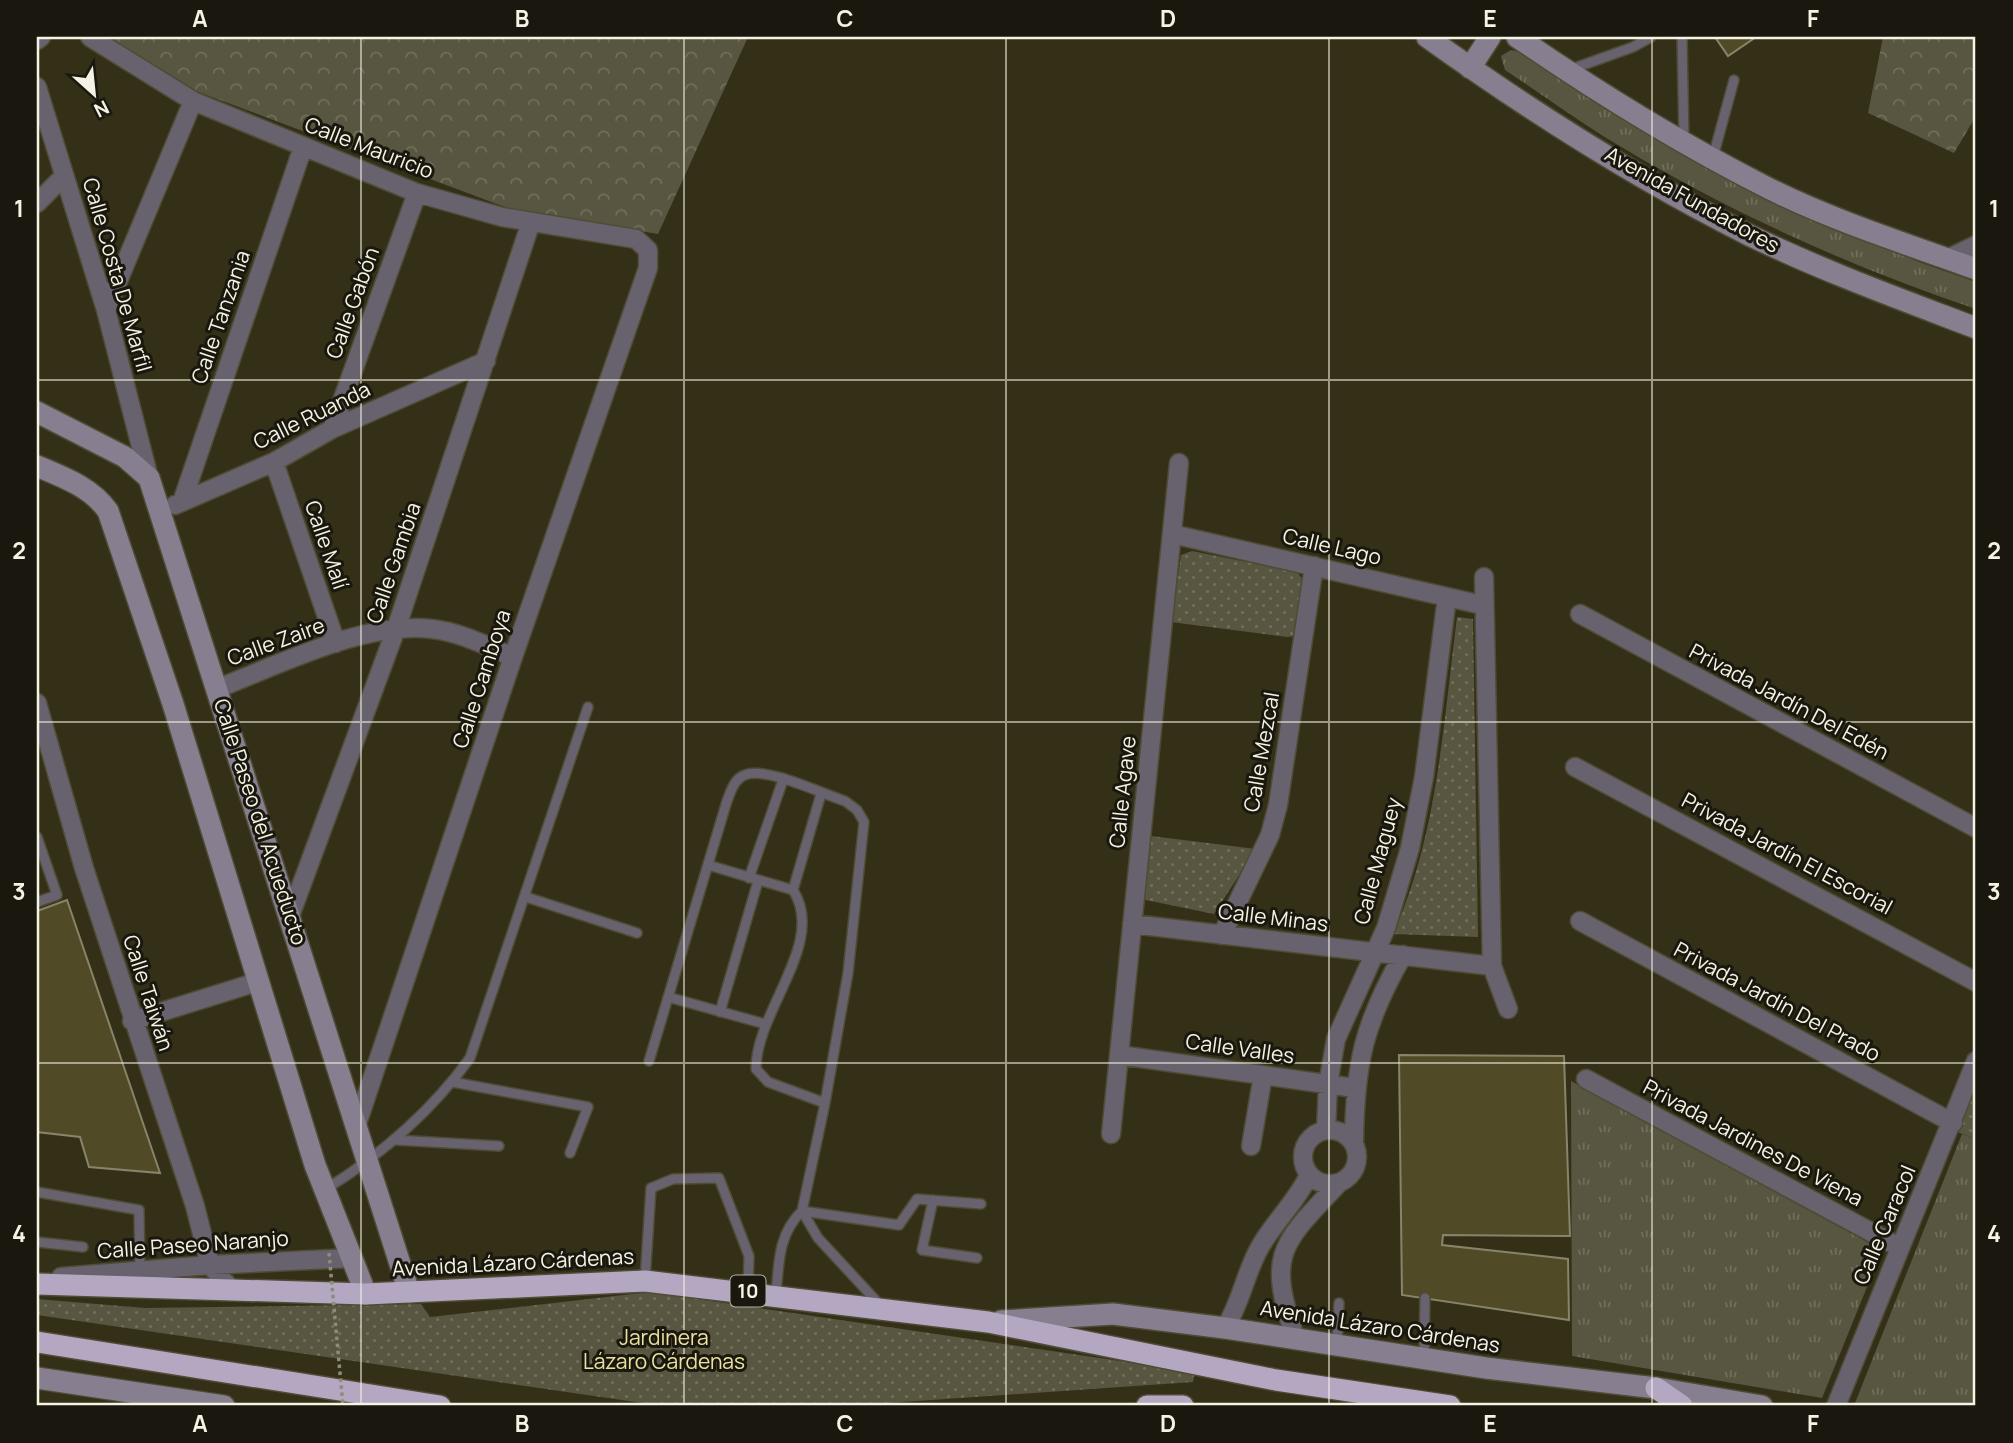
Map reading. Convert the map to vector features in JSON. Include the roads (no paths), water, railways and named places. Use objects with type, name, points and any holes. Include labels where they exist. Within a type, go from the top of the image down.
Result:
[{"type":"highway","name":"Avenida Lázaro Cárdenas","points":[[37,1282],[366,1294],[645,1281],[776,1294],[988,1322],[1249,1376],[1450,1406]]},
{"type":"highway","points":[[37,1342],[440,1406]]},
{"type":"highway","points":[[1656,1388],[1682,1406]]},
{"type":"street","name":"Calle Mauricio","points":[[90,37],[193,101],[417,193],[531,222],[636,239],[648,250]]},
{"type":"street","name":"Avenida Fundadores","points":[[1427,37],[1470,68],[1653,183],[1749,235],[1836,274],[1976,328]]},
{"type":"street","points":[[1470,68],[1490,37]]},
{"type":"street","points":[[1517,37],[1684,143],[1770,189],[1863,228],[1976,270]]},
{"type":"street","name":"Calle Costa De Marfil","points":[[37,87],[106,310],[149,478]]},
{"type":"street","points":[[106,310],[193,101]]},
{"type":"street","name":"Calle Tanzania","points":[[182,502],[303,147]]},
{"type":"street","points":[[37,203],[64,176]]},
{"type":"street","name":"Calle Gabón","points":[[332,429],[417,193]]},
{"type":"street","name":"Calle Gambia","points":[[290,916],[396,629],[531,222]]},
{"type":"street","points":[[1947,259],[1976,245]]},
{"type":"street","name":"Calle Camboya","points":[[357,1124],[513,657],[649,268],[648,250]]},
{"type":"street","name":"Calle Ruanda","points":[[158,513],[274,462],[332,429],[486,361]]},
{"type":"street","points":[[37,412],[125,457],[149,478]]},
{"type":"street","name":"Calle Malí","points":[[274,462],[336,643]]},
{"type":"street","name":"Calle Agave","points":[[1111,1134],[1179,463]]},
{"type":"street","points":[[37,466],[87,489],[99,498],[108,511],[173,704],[257,982],[326,1189],[366,1294]]},
{"type":"street","name":"Calle Paseo del Acueducto","points":[[149,478],[409,1292]]},
{"type":"street","name":"Calle Lago","points":[[1171,534],[1482,605]]},
{"type":"street","name":"Calle Mezcal","points":[[1222,934],[1270,835],[1278,805],[1314,566]]},
{"type":"street","points":[[1484,577],[1482,605],[1489,758],[1492,966],[1508,1009]]},
{"type":"street","name":"Calle Maguey","points":[[1326,1130],[1328,1084],[1336,1039],[1385,928],[1410,848],[1424,776],[1447,597]]},
{"type":"street","name":"Privada Jardín Del Edén","points":[[1580,614],[1976,828]]},
{"type":"street","name":"Calle Zaire","points":[[216,689],[336,643],[396,629],[432,629],[462,636],[513,657]]},
{"type":"street","name":"Calle Taiwán","points":[[37,704],[44,751],[195,1206],[210,1265],[231,1290]]},
{"type":"street","name":"Privada Jardín El Escorial","points":[[1575,767],[1976,982]]},
{"type":"street","name":"Privada Jardín Del Prado","points":[[1580,921],[1953,1123]]},
{"type":"street","name":"Calle Minas","points":[[1132,924],[1492,966]]},
{"type":"street","points":[[1296,1340],[1282,1300],[1280,1259],[1298,1227],[1338,1184],[1353,1174],[1359,1158],[1354,1142],[1355,1088],[1367,1029],[1377,1000],[1403,956]]},
{"type":"street","points":[[132,1021],[257,982]]},
{"type":"street","name":"Calle Valles","points":[[1119,1055],[1355,1088]]},
{"type":"street","name":"Calle Caracol","points":[[1836,1406],[1976,1061]]},
{"type":"street","points":[[1251,1146],[1264,1075]]},
{"type":"street","name":"Privada Jardines De Viena","points":[[1586,1079],[1899,1247]]},
{"type":"street","points":[[1338,1184],[1322,1184],[1309,1175],[1303,1162],[1304,1147],[1312,1136],[1326,1130],[1342,1131],[1354,1142]]},
{"type":"street","points":[[1225,1328],[1244,1293],[1258,1250],[1283,1211],[1302,1191],[1309,1175]]},
{"type":"street","points":[[1258,1250],[1280,1259]]},
{"type":"street","name":"Calle Paseo Naranjo","points":[[37,1282],[140,1270],[352,1258]]},
{"type":"street","name":"Avenida Lázaro Cárdenas","points":[[988,1322],[1113,1314],[1225,1328],[1424,1359],[1656,1388],[1762,1406]]},
{"type":"street","points":[[37,1378],[224,1406]]},
{"type":"street","points":[[372,1406],[401,1401]]},
{"type":"lane","points":[[1567,71],[1633,47],[1651,37]]},
{"type":"lane","points":[[1682,37],[1684,143]]},
{"type":"lane","points":[[1713,158],[1734,80]]},
{"type":"lane","points":[[326,1189],[369,1162],[396,1140],[452,1082],[470,1058],[482,1029],[588,707]]},
{"type":"lane","points":[[649,1061],[735,782],[745,775],[761,772],[845,801],[857,810],[864,822],[848,973],[802,1211],[789,1224],[782,1241],[776,1294]]},
{"type":"lane","points":[[720,1012],[783,780]]},
{"type":"lane","points":[[793,890],[821,794]]},
{"type":"lane","points":[[37,837],[39,850],[57,895],[37,902]]},
{"type":"lane","points":[[708,865],[793,890],[800,902],[804,918],[803,937],[765,1024],[756,1058],[756,1069],[768,1082],[825,1103]]},
{"type":"lane","points":[[526,897],[637,933]]},
{"type":"lane","points":[[668,997],[765,1024]]},
{"type":"lane","points":[[452,1082],[587,1107],[570,1153]]},
{"type":"lane","points":[[396,1140],[499,1146]]},
{"type":"lane","points":[[645,1281],[651,1188],[673,1179],[719,1178],[749,1256],[748,1291]]},
{"type":"lane","points":[[37,1192],[139,1210],[140,1270]]},
{"type":"lane","points":[[802,1211],[899,1225],[917,1199],[981,1204]]},
{"type":"lane","points":[[933,1200],[922,1250],[977,1258]]},
{"type":"lane","points":[[802,1211],[818,1238],[883,1308]]},
{"type":"lane","points":[[37,1242],[83,1247]]},
{"type":"lane","points":[[1424,1359],[1425,1298]]},
{"type":"lane","points":[[1337,1346],[1339,1303]]},
{"type":"park label","name":"Jardinera Lázaro Cárdenas","points":[[664,1350]]}]
